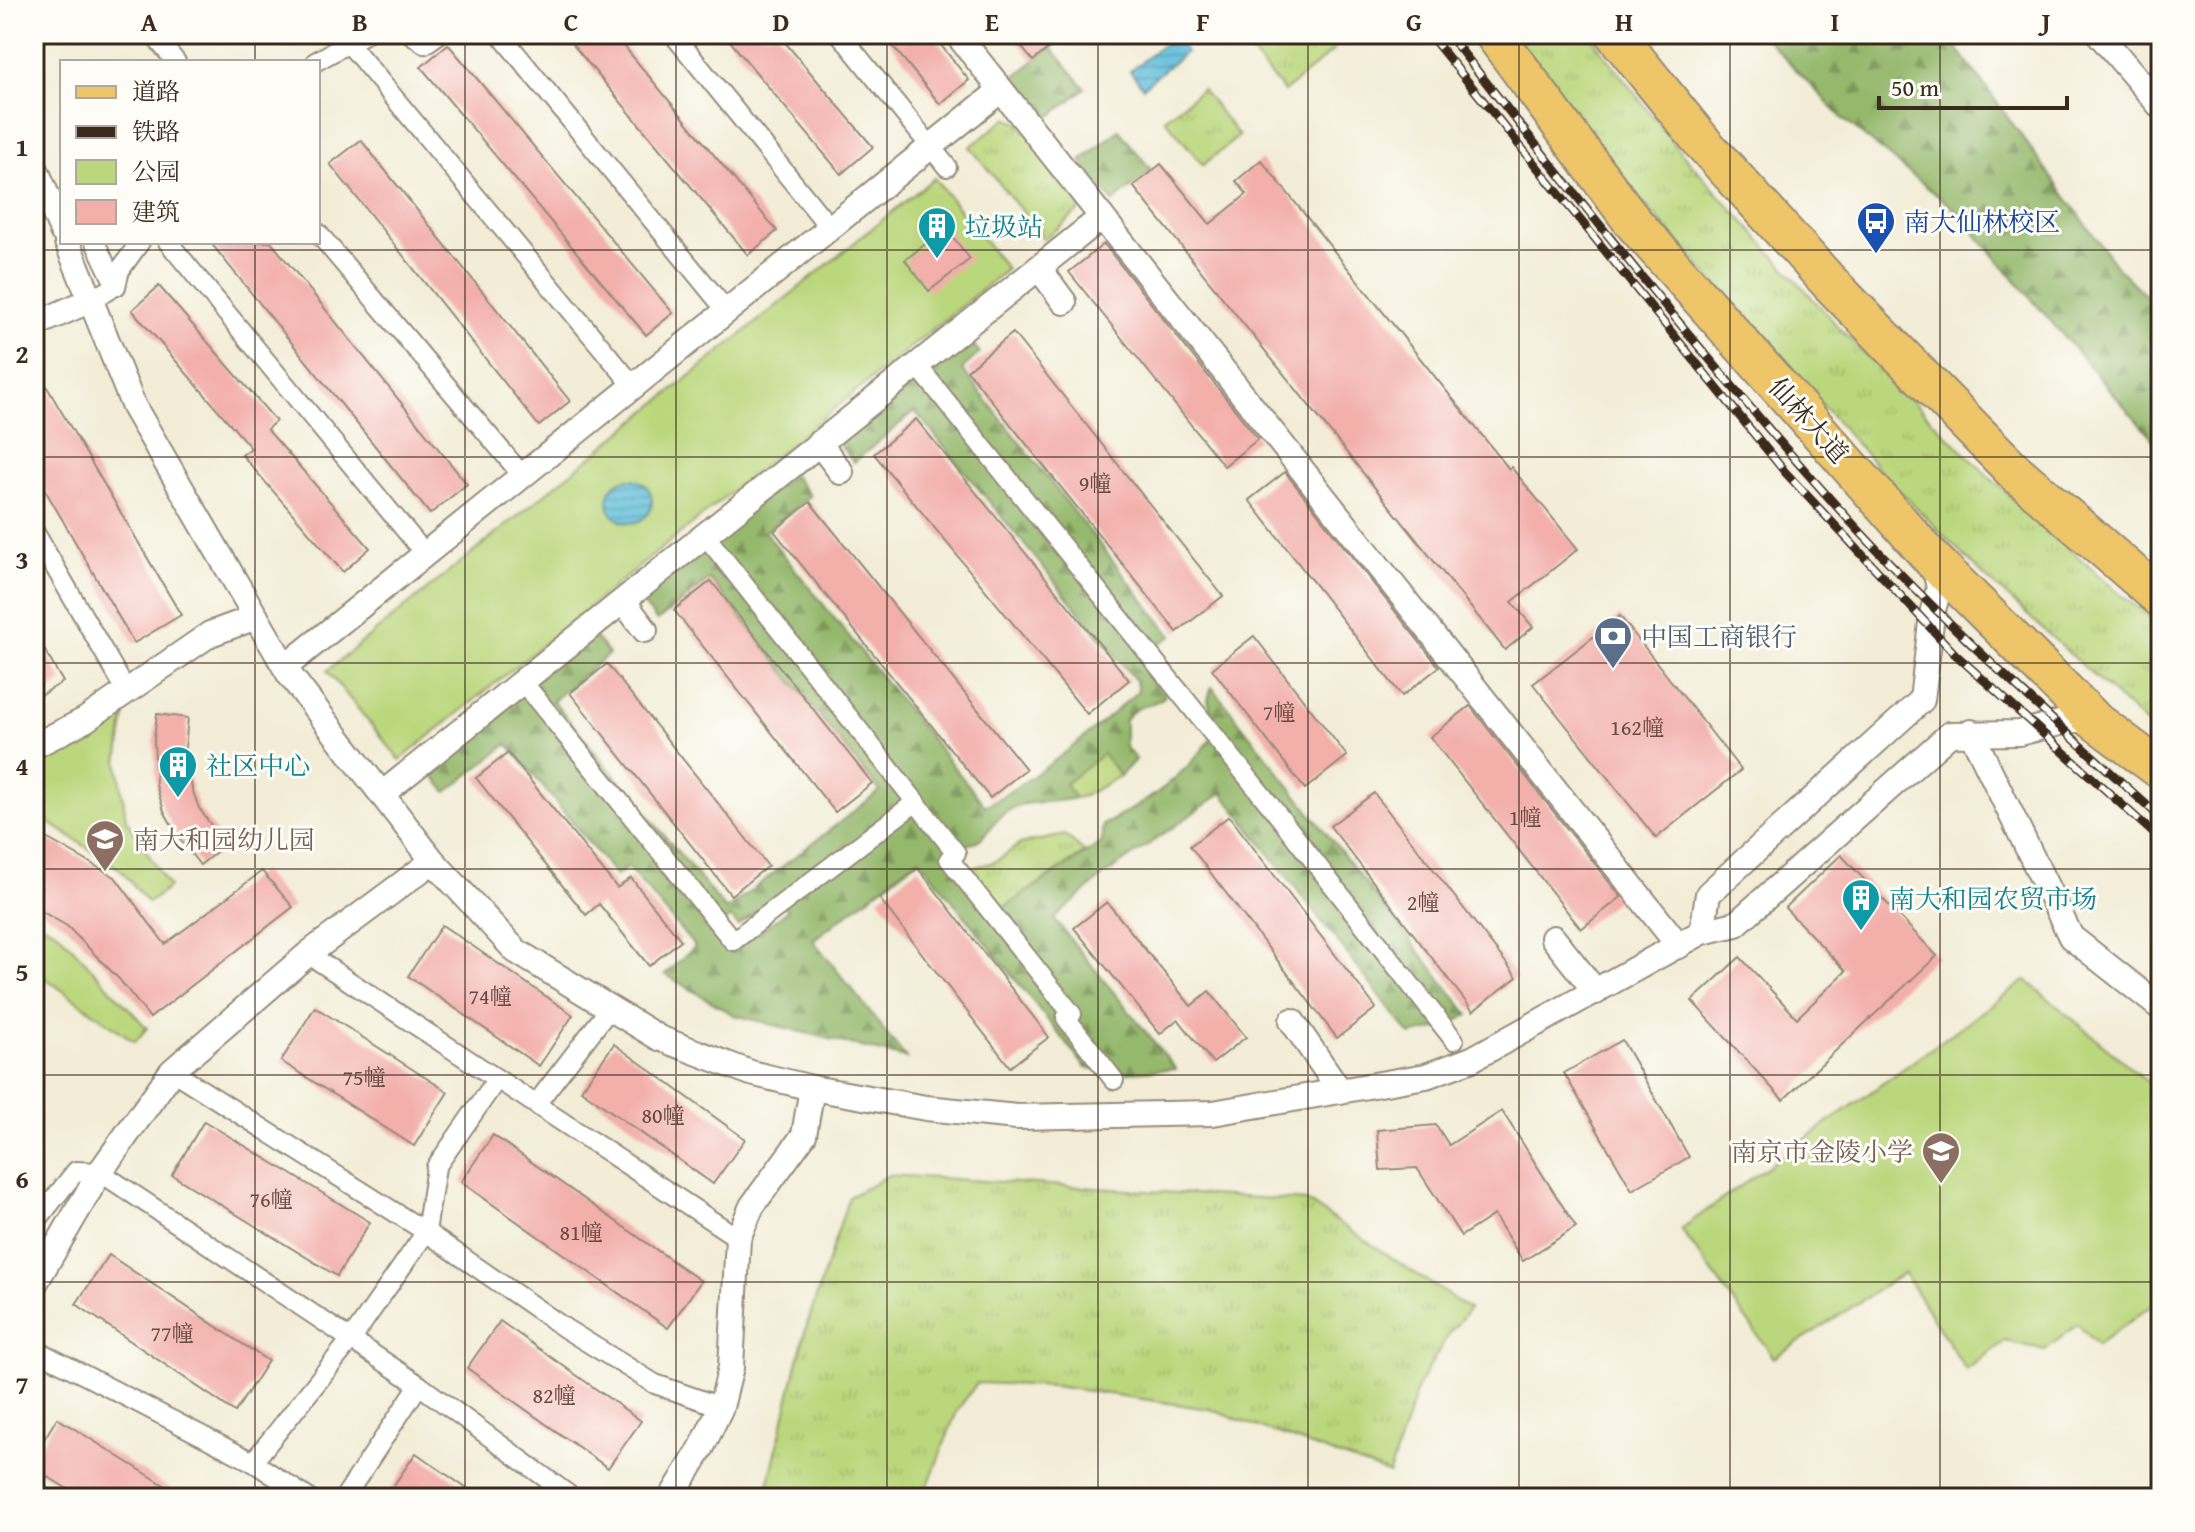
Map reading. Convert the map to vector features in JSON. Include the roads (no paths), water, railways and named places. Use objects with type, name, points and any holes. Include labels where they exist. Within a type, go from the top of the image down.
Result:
[{"type":"main road","name":"仙林大道","points":[[1494,34],[1633,222],[1933,560],[2094,720],[2161,770]]},
{"type":"main road","points":[[1615,34],[1703,143],[1830,283],[2014,471],[2161,598]]},
{"type":"street","points":[[153,34],[174,60]]},
{"type":"street","points":[[411,34],[425,44],[439,34]]},
{"type":"street","points":[[500,34],[725,312]]},
{"type":"street","points":[[673,34],[830,228]]},
{"type":"street","points":[[840,34],[947,167]]},
{"type":"street","points":[[957,34],[1679,946]]},
{"type":"street","points":[[2099,34],[2161,107]]},
{"type":"street","points":[[318,60],[352,37],[632,387]]},
{"type":"street","points":[[285,667],[1001,90]]},
{"type":"street","points":[[34,165],[60,226]]},
{"type":"street","points":[[382,794],[1102,217]]},
{"type":"street","points":[[320,235],[522,475]]},
{"type":"street","points":[[68,244],[134,407],[285,667],[433,861],[516,951],[659,1038],[751,1073],[812,1088],[926,1108],[1017,1117],[1213,1113],[1426,1076],[1472,1059],[1702,932],[1736,924],[1950,734],[2019,733],[2072,720],[2094,720]]},
{"type":"street","points":[[96,244],[116,286]]},
{"type":"street","points":[[34,325],[116,286],[120,270],[139,244]]},
{"type":"street","points":[[170,244],[425,554]]},
{"type":"street","points":[[1039,268],[1064,302]]},
{"type":"street","points":[[917,365],[1454,1040]]},
{"type":"street","points":[[819,443],[841,472]]},
{"type":"street","points":[[34,531],[127,692]]},
{"type":"street","points":[[705,535],[956,853],[949,859],[1072,1014],[1066,1018],[1114,1080]]},
{"type":"street","points":[[1702,932],[1708,894],[1922,700],[1932,614],[1939,588],[1933,560]]},
{"type":"street","points":[[623,601],[645,630]]},
{"type":"street","points":[[34,746],[85,720],[210,634],[256,617]]},
{"type":"street","points":[[522,681],[733,941],[916,802]]},
{"type":"street","points":[[1971,732],[2071,937],[2161,1008]]},
{"type":"street","points":[[34,1285],[100,1172],[172,1071],[308,954],[433,861]]},
{"type":"street","points":[[1553,938],[1596,992]]},
{"type":"street","points":[[308,954],[738,1238]]},
{"type":"street","points":[[536,1104],[610,1008]]},
{"type":"street","points":[[1292,1021],[1340,1091]]},
{"type":"street","points":[[172,1071],[426,1232],[566,1329],[655,1384],[721,1407]]},
{"type":"street","points":[[253,1462],[350,1341],[426,1232],[436,1167],[497,1079]]},
{"type":"street","points":[[671,1498],[702,1447],[721,1407],[731,1367],[738,1238],[752,1206],[804,1135],[812,1088]]},
{"type":"street","points":[[34,1224],[76,1171],[100,1172],[419,1385],[573,1498]]},
{"type":"street","points":[[34,1349],[253,1462],[308,1498]]},
{"type":"street","points":[[344,1498],[419,1385]]},
{"type":"street","points":[[34,1492],[44,1498]]},
{"type":"water","points":[[1174,36],[1186,52],[1143,87],[1130,71]]},
{"type":"water","points":[[630,479],[645,486],[652,501],[645,516],[630,523],[615,516],[608,501],[615,486]]},
{"type":"railway","points":[[1429,34],[1785,472],[1955,654],[2161,840]]},
{"type":"railway","points":[[1448,34],[1679,322],[1863,535],[1988,659],[2161,818]]},
{"type":"place","name":"南大仙林校区","points":[[1876,255]]},
{"type":"place","name":"垃圾站","points":[[937,260]]},
{"type":"place","name":"中国工商银行","points":[[1613,670]]},
{"type":"place","name":"社区中心","points":[[178,799]]},
{"type":"place","name":"南大和园幼儿园","points":[[105,873]]},
{"type":"place","name":"南大和园农贸市场","points":[[1861,932]]},
{"type":"place","name":"南京市金陵小学","points":[[1941,1185]]}]
